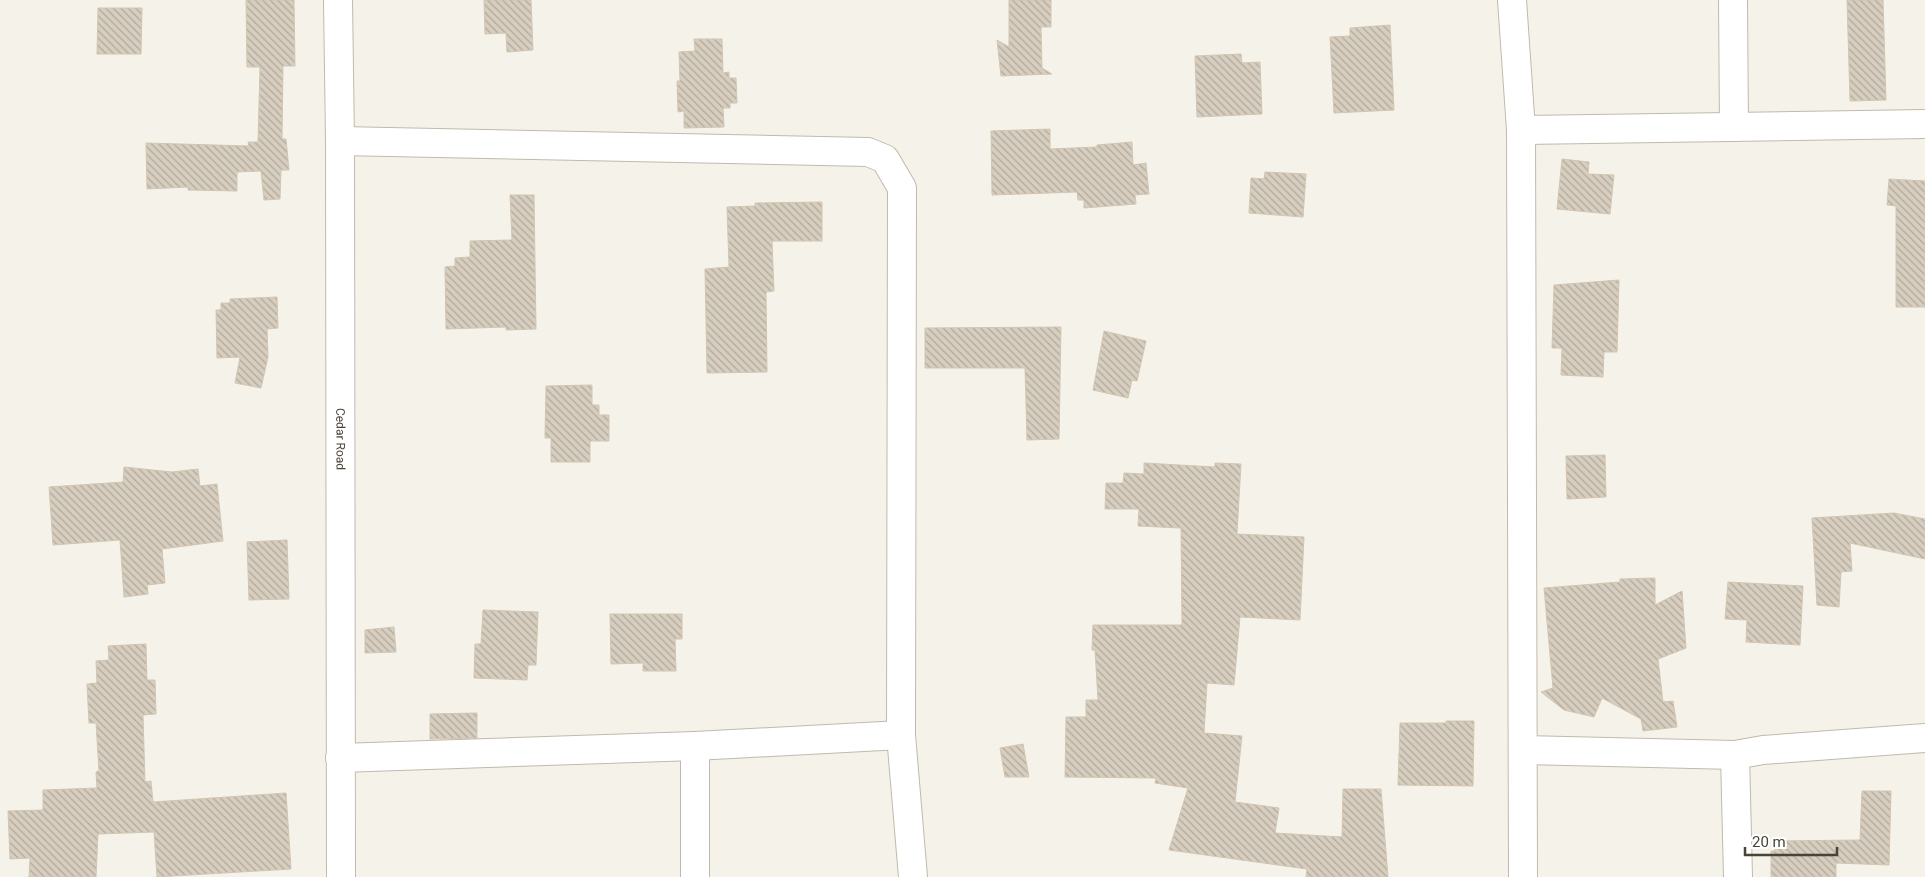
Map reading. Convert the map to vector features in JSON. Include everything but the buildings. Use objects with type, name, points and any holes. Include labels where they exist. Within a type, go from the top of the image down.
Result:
[{"type":"street","name":"Cedar Road","points":[[338,0],[340,141],[341,877]]},
{"type":"street","points":[[1512,0],[1521,130],[1523,877]]},
{"type":"street","points":[[1733,0],[1734,127]]},
{"type":"street","points":[[1521,130],[1925,124]]},
{"type":"street","points":[[340,141],[868,152],[885,159],[902,188],[901,735],[913,877]]},
{"type":"street","points":[[340,758],[695,746],[901,735]]},
{"type":"street","points":[[1522,750],[1735,755],[1763,750],[1925,738]]},
{"type":"street","points":[[695,746],[695,877]]},
{"type":"street","points":[[1735,755],[1738,877]]}]
